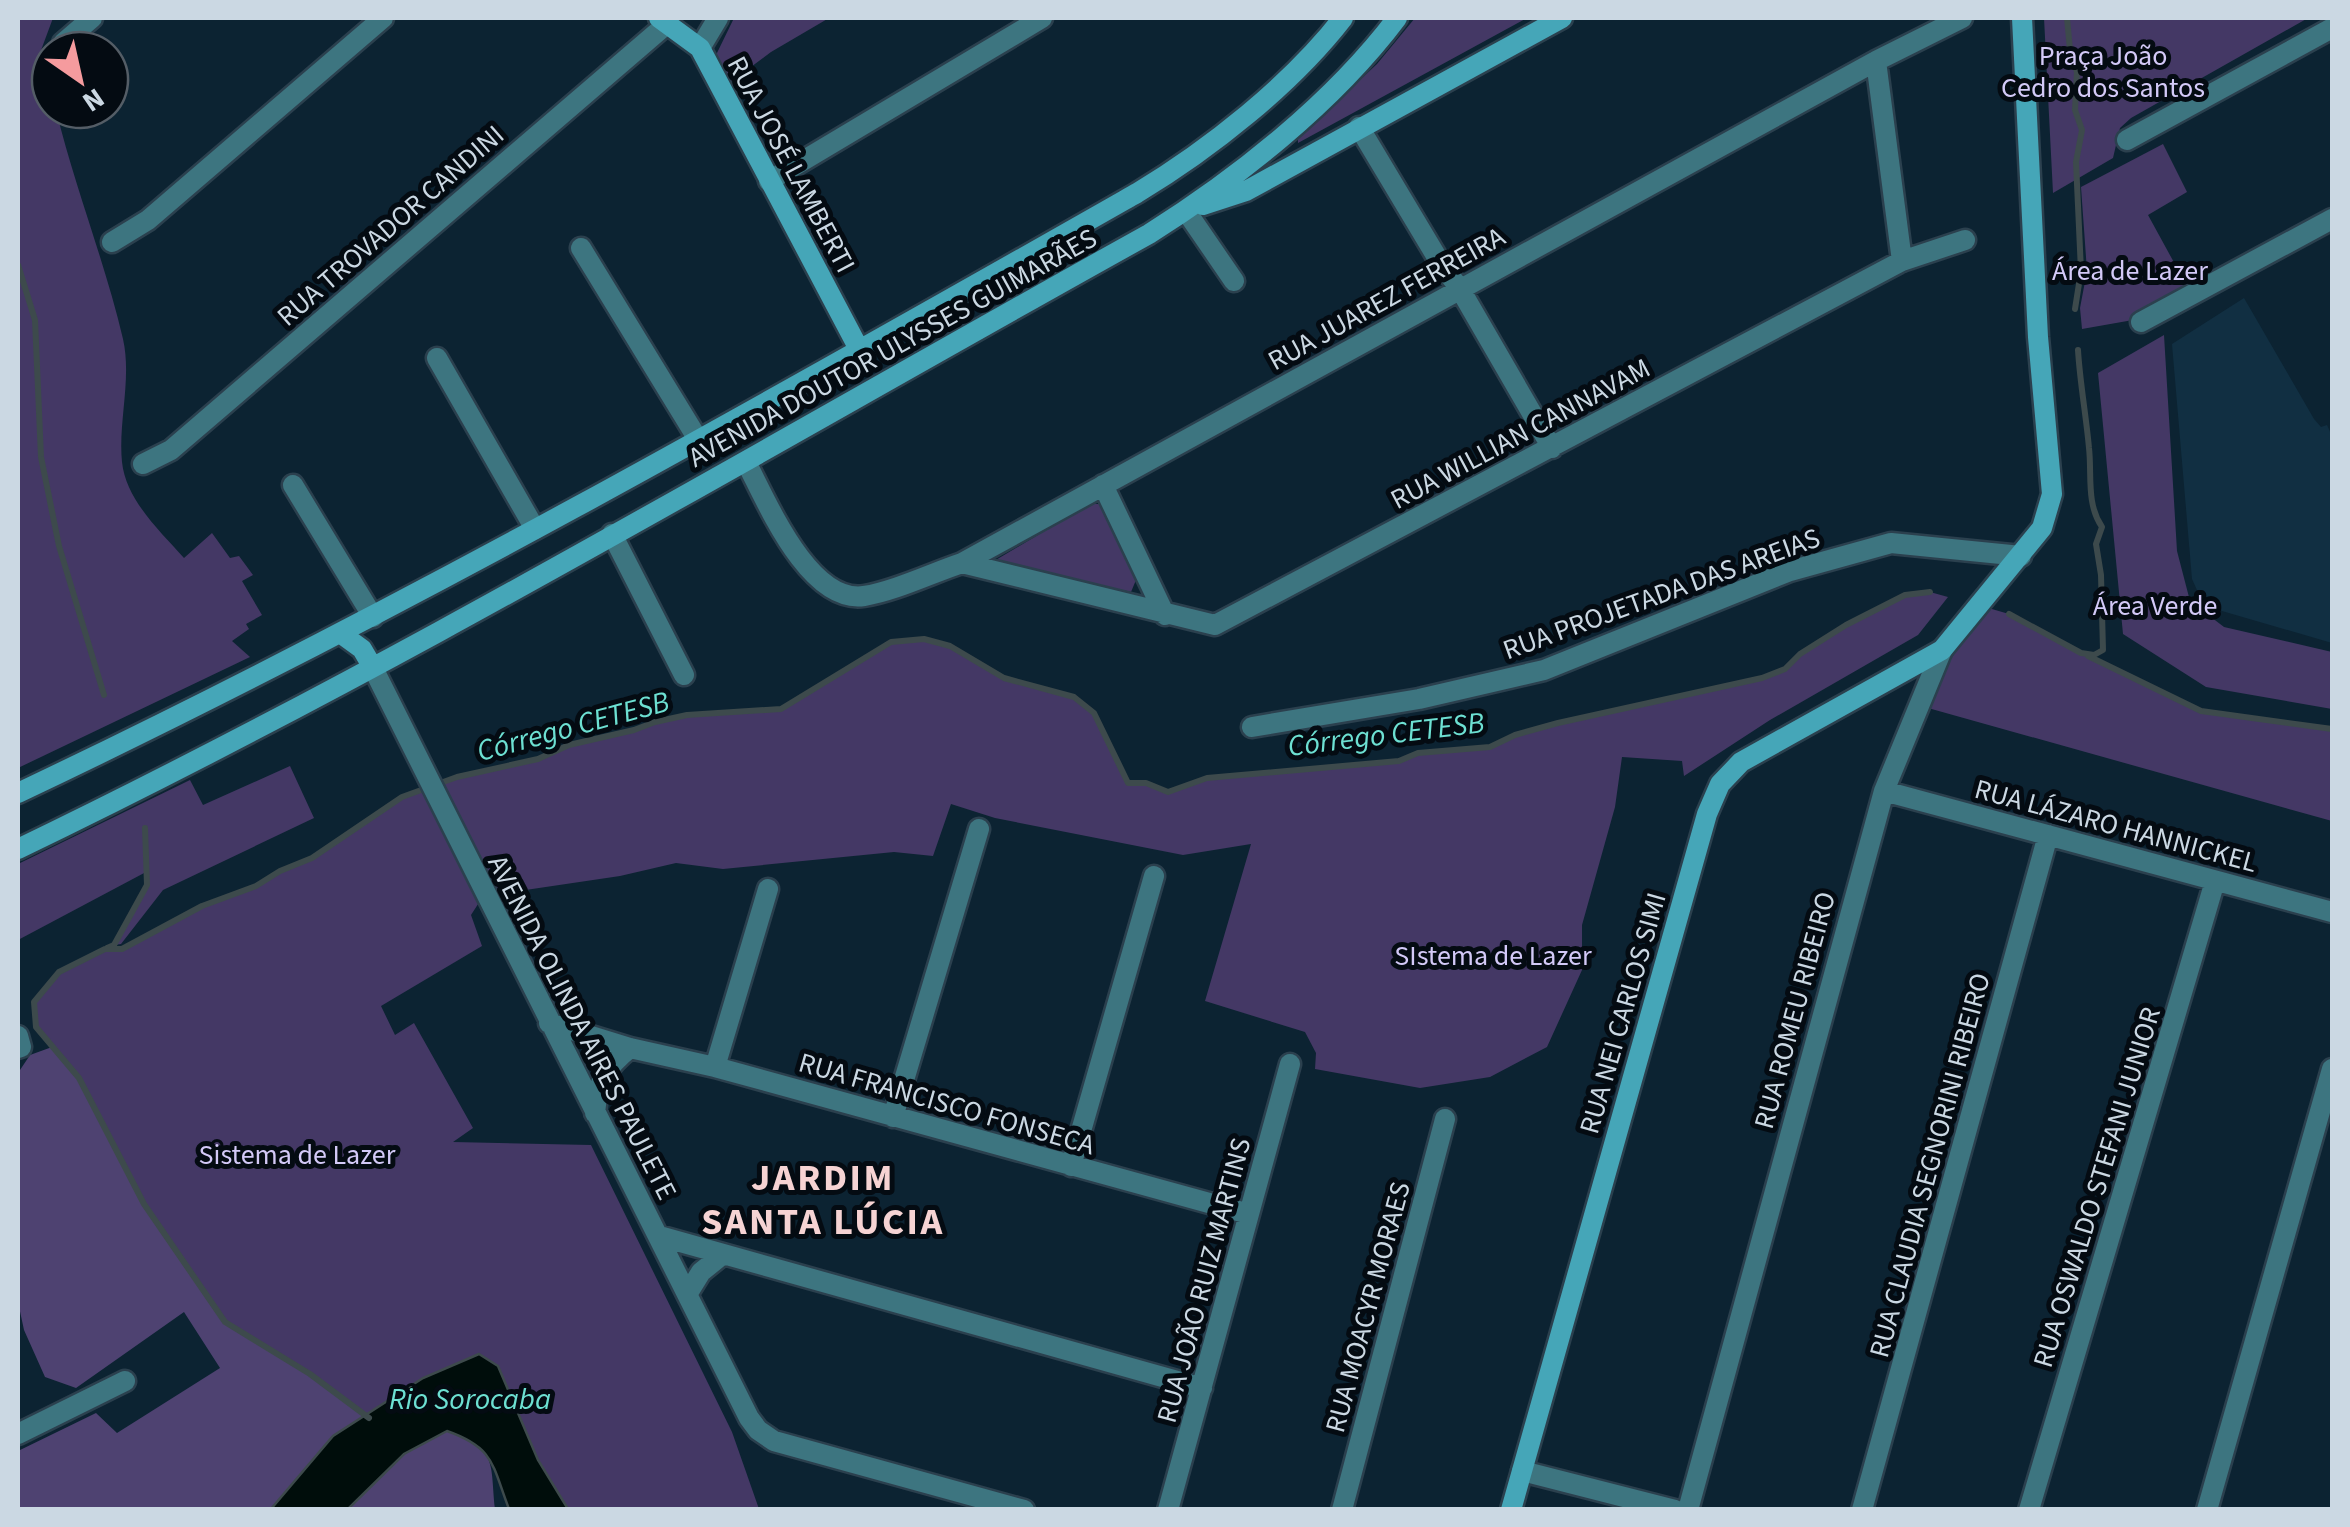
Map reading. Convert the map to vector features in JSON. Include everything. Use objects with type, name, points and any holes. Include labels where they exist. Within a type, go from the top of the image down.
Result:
[{"type":"main road","name":"AVENIDA DOUTOR ULYSSES GUIMARÃES","points":[[18,793],[373,617],[860,351],[1192,160],[1293,71],[1343,18]]},
{"type":"main road","name":"AVENIDA DOUTOR ULYSSES GUIMARÃES","points":[[18,848],[372,666],[746,462],[1189,210],[1286,134],[1379,42],[1397,18]]},
{"type":"main road","points":[[1189,210],[1246,191],[1562,18]]},
{"type":"main road","points":[[2020,556],[2042,528],[2052,494],[2038,337],[2022,18]]},
{"type":"main road","name":"RUA JOSÉ LAMBERTI","points":[[664,20],[700,48],[860,351]]},
{"type":"main road","name":"RUA ROMEU RIBEIRO","points":[[1946,645],[2020,556]]},
{"type":"main road","points":[[340,633],[362,649],[372,666]]},
{"type":"main road","name":"RUA NEI CARLOS SIMI","points":[[1512,1510],[1706,814],[1720,784],[1740,762],[1946,645]]},
{"type":"street","points":[[112,242],[148,220],[383,18]]},
{"type":"street","points":[[700,48],[718,18]]},
{"type":"street","points":[[769,181],[1042,18]]},
{"type":"street","name":"RUA JUAREZ FERREIRA","points":[[746,462],[802,564],[828,587],[861,597],[962,564],[1460,288],[1962,18]]},
{"type":"street","name":"RUA TROVADOR CANDINI","points":[[143,464],[171,450],[664,20]]},
{"type":"street","points":[[2127,140],[2332,28]]},
{"type":"street","points":[[1876,61],[1902,261]]},
{"type":"street","points":[[1359,128],[1440,264],[1460,288],[1552,448]]},
{"type":"street","points":[[1189,210],[1234,280]]},
{"type":"street","points":[[2142,322],[2332,218]]},
{"type":"street","name":"RUA WILLIAN CANNAVAM","points":[[962,564],[1215,625],[1902,261],[1966,240]]},
{"type":"street","points":[[582,248],[698,441]]},
{"type":"street","points":[[438,358],[535,528]]},
{"type":"street","points":[[293,485],[373,617]]},
{"type":"street","points":[[1103,485],[1165,615]]},
{"type":"street","points":[[612,534],[684,676]]},
{"type":"street","name":"RUA PROJETADA DAS AREIAS","points":[[1252,727],[1419,699],[1544,670],[1790,571],[1892,543],[2020,556]]},
{"type":"street","name":"RUA ROMEU RIBEIRO","points":[[1688,1510],[1884,790],[1946,645]]},
{"type":"street","name":"AVENIDA OLINDA AIRES PAULETE","points":[[372,666],[758,1430],[774,1441],[1024,1510]]},
{"type":"street","name":"RUA LÁZARO HANNICKEL","points":[[1884,790],[2332,912]]},
{"type":"street","points":[[893,1116],[979,829]]},
{"type":"street","name":"RUA CLAUDIA SEGNORINI RIBEIRO","points":[[1862,1510],[2048,835]]},
{"type":"street","points":[[1071,1166],[1154,876]]},
{"type":"street","name":"RUA OSWALDO STEFANI JUNIOR","points":[[2029,1510],[2215,880]]},
{"type":"street","points":[[715,1067],[768,889]]},
{"type":"street","name":"RUA FRANCISCO FONSECA","points":[[549,1022],[630,1048],[715,1067],[1249,1214]]},
{"type":"street","points":[[595,1113],[604,1074],[630,1048]]},
{"type":"street","name":"RUA JOÃO RUIZ MARTINS","points":[[1168,1510],[1290,1064]]},
{"type":"street","points":[[2207,1510],[2332,1070]]},
{"type":"street","name":"RUA MOACYR MORAES","points":[[1342,1510],[1445,1119]]},
{"type":"street","points":[[659,1236],[1202,1388]]},
{"type":"street","points":[[688,1293],[702,1272],[722,1254]]},
{"type":"street","points":[[18,1434],[125,1381]]},
{"type":"street","points":[[1522,1470],[1676,1510]]},
{"type":"shaded area","points":[[2244,298],[2314,419],[2321,427],[2327,425],[2332,436],[2332,643],[2222,611],[2201,599],[2192,579],[2172,344]]},
{"type":"shaded area","points":[[52,1047],[79,1078],[144,1204],[225,1321],[310,1374],[365,1415],[333,1436],[271,1509],[18,1510],[18,1451],[96,1413],[117,1433],[220,1368],[184,1312],[76,1388],[45,1377],[24,1330],[18,1302],[18,1073],[30,1055]]},
{"type":"shaded area","points":[[447,1431],[475,1444],[488,1459],[495,1509],[348,1510],[404,1454]]},
{"type":"green space","points":[[18,18],[53,18],[49,30],[30,30],[30,130],[62,130],[108,282],[125,354],[121,447],[125,476],[146,514],[184,558],[212,533],[230,558],[239,556],[253,575],[242,581],[262,615],[246,624],[249,629],[232,641],[250,657],[18,768]]},
{"type":"green space","points":[[734,18],[829,18],[771,52],[728,84],[716,55]]},
{"type":"green space","points":[[1415,18],[1527,18],[1298,143],[1298,138],[1377,64]]},
{"type":"green space","name":"Praça João Cedro dos Santos","points":[[2044,18],[2308,18],[2131,118],[2120,128],[2113,158],[2053,193]]},
{"type":"green space","name":"Área de Lazer","points":[[2163,144],[2187,192],[2148,215],[2188,288],[2133,320],[2082,329],[2080,308],[2087,271],[2081,187]]},
{"type":"green space","name":"Área Verde","points":[[2164,335],[2177,551],[2190,601],[2224,627],[2332,652],[2332,709],[2206,687],[2123,634],[2098,373]]},
{"type":"green space","points":[[1090,504],[1102,504],[1136,580],[1131,592],[994,561]]},
{"type":"green space","name":"Sistema de Lazer","points":[[1930,592],[1948,597],[1918,635],[1770,720],[1684,776],[1682,761],[1622,757],[1615,807],[1582,925],[1582,970],[1547,1047],[1490,1077],[1420,1088],[1315,1069],[1316,1053],[1305,1032],[1205,1001],[1251,844],[1183,855],[995,818],[951,804],[933,856],[894,852],[723,869],[676,863],[620,876],[512,892],[493,891],[480,901],[471,915],[482,946],[381,1006],[395,1035],[414,1023],[473,1128],[453,1142],[591,1145],[732,1432],[759,1509],[568,1509],[538,1460],[423,1378],[365,1415],[310,1374],[225,1322],[144,1204],[79,1078],[36,1027],[34,1002],[59,972],[105,949],[122,949],[202,906],[256,886],[312,858],[402,797],[457,777],[538,759],[569,745],[655,722],[687,715],[781,709],[891,642],[924,639],[950,646],[1004,678],[1074,697],[1094,713],[1128,783],[1146,783],[1168,792],[1207,778],[1399,761],[1418,753],[1490,747],[1558,723],[1762,678],[1785,669],[1800,654],[1846,625],[1905,595]]},
{"type":"green space","points":[[1985,607],[2009,614],[2201,711],[2332,729],[2332,821],[1928,708],[1950,652]]},
{"type":"green space","points":[[290,766],[314,818],[163,890],[121,944],[114,945],[147,885],[146,872],[18,940],[18,864],[190,780],[203,805]]},
{"type":"water","name":"Rio Sorocaba","points":[[479,1354],[498,1366],[538,1460],[568,1509],[509,1509],[490,1460],[475,1444],[447,1431],[404,1454],[348,1509],[271,1509],[333,1436],[423,1378]]},
{"type":"waterway","name":"Córrego CETESB","points":[[2067,18],[2077,72],[2075,110],[2082,130],[2076,162],[2081,271],[2075,309]]},
{"type":"waterway","points":[[18,265],[35,320],[41,457],[59,546],[104,695]]},
{"type":"waterway","name":"Córrego CETESB","points":[[2009,614],[2081,653],[2094,655],[2103,650],[2096,544],[2102,527],[2092,499],[2078,350]]},
{"type":"waterway","name":"Córrego CETESB","points":[[369,1418],[310,1374],[225,1322],[144,1204],[79,1078],[36,1027],[34,1002],[59,972],[105,949],[122,949],[202,906],[256,886],[312,858],[402,797],[457,777],[538,759],[569,745],[655,722],[687,715],[781,709],[891,642],[924,639],[950,646],[1004,678],[1074,697],[1094,713],[1128,783],[1146,783],[1168,792],[1207,778],[1399,761],[1418,753],[1490,747],[1558,723],[1762,678],[1785,669],[1800,654],[1846,625],[1905,595],[1930,592]]},
{"type":"waterway","points":[[2088,656],[2201,711],[2332,729]]},
{"type":"waterway","points":[[107,948],[114,945],[147,885],[145,828]]},
{"type":"district","name":"JARDIM SANTA LÚCIA","points":[[823,1199]]},
{"type":"park label","name":"SIstema de Lazer","points":[[1493,955]]}]
